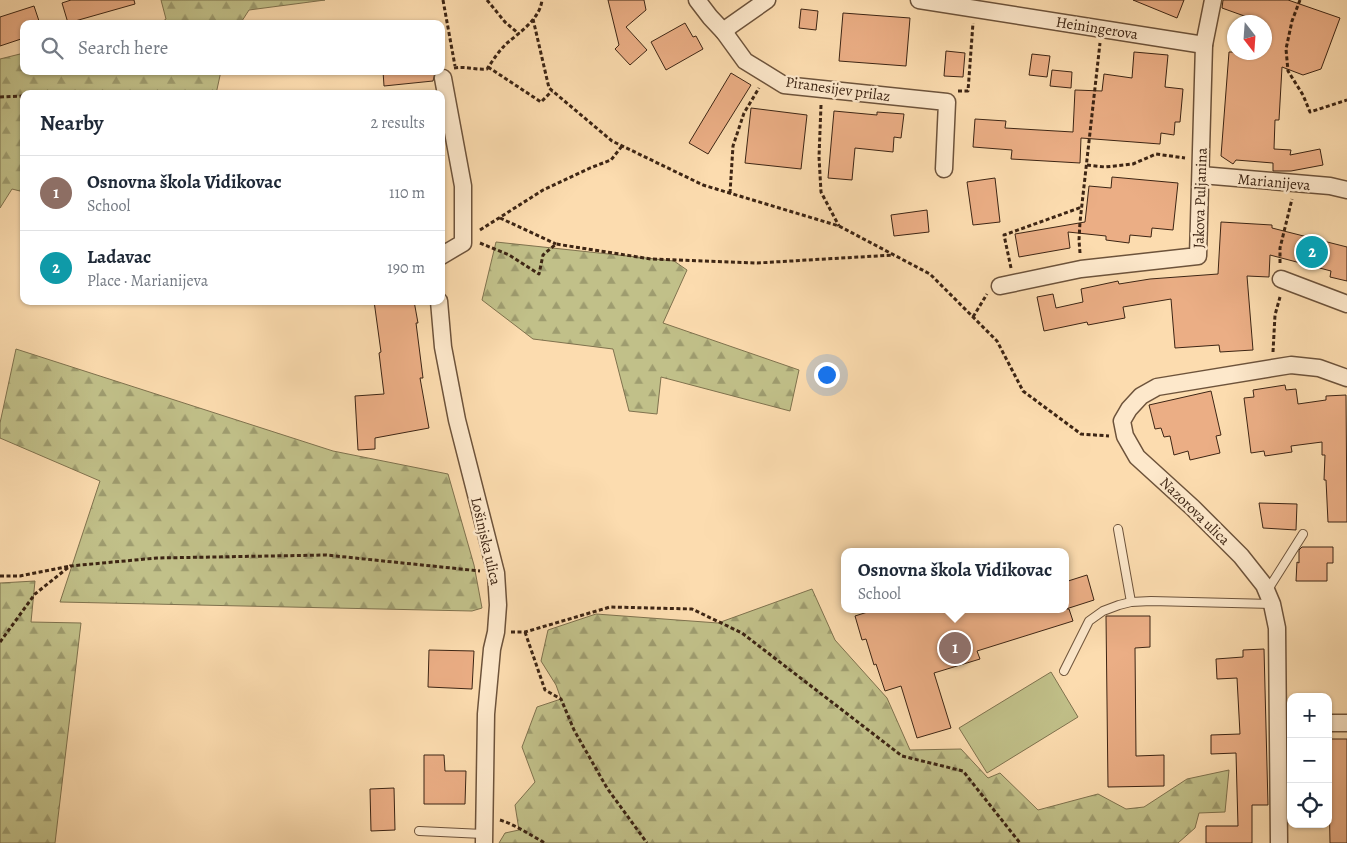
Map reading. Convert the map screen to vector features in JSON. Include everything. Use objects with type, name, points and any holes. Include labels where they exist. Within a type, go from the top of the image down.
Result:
[{"type":"street","name":"Piranesijev prilaz","points":[[697,0],[745,61],[784,85],[947,102],[944,169]]},
{"type":"street","points":[[724,32],[768,0]]},
{"type":"street","name":"Jakova Puljanina","points":[[1007,285],[1081,269],[1198,256],[1204,45],[1213,0]]},
{"type":"street","name":"Heiningerova","points":[[927,1],[1204,45]]},
{"type":"street","points":[[445,254],[463,243],[465,237],[463,186],[450,73]]},
{"type":"street","name":"Marianijeva","points":[[1201,167],[1347,190]]},
{"type":"street","points":[[1281,285],[1347,304]]},
{"type":"street","name":"Lošinjska ulica","points":[[439,305],[443,347],[456,420],[496,573],[498,605],[486,714],[483,839]]},
{"type":"street","points":[[1124,436],[1122,421],[1129,409],[1141,396],[1157,387],[1291,365],[1319,368],[1347,378]]},
{"type":"street","name":"Nazorova ulica","points":[[1124,436],[1137,457],[1241,556],[1264,585],[1269,597],[1277,628],[1284,724],[1280,843]]},
{"type":"street","points":[[1332,723],[1347,723]]},
{"type":"lane","points":[[1118,529],[1131,602]]},
{"type":"lane","points":[[1064,671],[1089,621],[1103,611],[1131,602],[1151,600],[1269,597],[1303,534]]},
{"type":"lane","points":[[419,831],[483,839]]},
{"type":"path","points":[[443,0],[445,20]]},
{"type":"path","points":[[487,0],[505,22],[519,34]]},
{"type":"path","points":[[445,21],[450,73],[463,66],[479,70],[487,69],[500,50],[533,19],[541,8],[542,0]]},
{"type":"path","points":[[1300,0],[1292,21],[1286,49],[1288,71],[1303,95],[1310,112],[1347,100]]},
{"type":"path","points":[[958,91],[968,91],[974,8]]},
{"type":"path","points":[[533,19],[549,88],[612,141],[703,185],[839,226],[930,274],[997,341],[1023,391],[1081,434],[1124,436]]},
{"type":"path","points":[[1079,240],[1088,165],[1094,83],[1102,29]]},
{"type":"path","points":[[488,67],[541,102],[552,91]]},
{"type":"path","points":[[730,193],[733,146],[744,113],[767,75]]},
{"type":"path","points":[[822,89],[818,156],[821,192],[839,226]]},
{"type":"path","points":[[0,97],[20,96]]},
{"type":"path","points":[[465,237],[500,218],[543,190],[611,160],[622,146]]},
{"type":"path","points":[[1088,165],[1105,167],[1133,164],[1156,154],[1201,167]]},
{"type":"path","points":[[973,317],[985,296],[1007,285],[1004,235],[1082,207]]},
{"type":"path","points":[[1280,248],[1287,215]]},
{"type":"path","points":[[500,218],[556,244],[651,259],[758,263],[894,256]]},
{"type":"path","points":[[465,237],[508,255],[539,274],[542,255],[556,244]]},
{"type":"path","points":[[1272,368],[1275,314],[1281,285]]},
{"type":"path","points":[[0,576],[20,576],[70,566],[157,558],[326,555],[496,573]]},
{"type":"path","points":[[0,642],[35,594],[70,566]]},
{"type":"path","points":[[496,632],[525,632],[610,607],[692,609],[742,633],[902,756],[963,771],[1020,843]]},
{"type":"path","points":[[525,632],[545,690],[561,699],[574,730],[607,788],[647,843]]},
{"type":"path","points":[[483,815],[510,823],[519,830],[545,843]]},
{"type":"green space","points":[[161,0],[325,0],[249,10],[243,20],[165,20],[166,19]]},
{"type":"green space","points":[[20,54],[20,75],[220,75],[217,90],[20,90],[20,191],[12,189],[0,208],[0,59]]},
{"type":"green space","points":[[496,242],[674,261],[687,270],[663,323],[799,370],[790,411],[661,377],[657,414],[629,411],[613,349],[533,339],[482,300]]},
{"type":"green space","points":[[16,349],[333,451],[448,474],[474,565],[482,608],[472,611],[60,602],[100,481],[0,438],[0,423]]},
{"type":"green space","points":[[35,581],[31,622],[81,623],[55,843],[0,843],[0,583]]},
{"type":"green space","points":[[812,589],[835,640],[887,698],[910,750],[961,749],[988,778],[1000,773],[1038,810],[1098,794],[1126,809],[1144,807],[1187,779],[1229,770],[1225,812],[1199,813],[1195,828],[1178,843],[499,843],[505,833],[519,830],[515,805],[535,782],[522,747],[537,707],[561,699],[556,685],[541,661],[548,630],[596,614],[718,623]]},
{"type":"green space","points":[[1051,672],[1078,717],[987,773],[959,728]]},
{"type":"building","points":[[71,0],[134,0],[135,4],[79,20],[67,20],[62,3]]},
{"type":"building","points":[[608,0],[644,0],[646,10],[626,27],[647,50],[630,65],[615,49],[619,45]]},
{"type":"building","points":[[1133,0],[1184,0],[1177,18]]},
{"type":"building","points":[[1223,0],[1288,0],[1340,18],[1321,69],[1303,75],[1282,67],[1279,120],[1275,120],[1274,149],[1291,150],[1290,155],[1320,149],[1323,165],[1291,171],[1273,171],[1273,163],[1236,160],[1233,164],[1221,156],[1228,60],[1272,60],[1272,15],[1242,15],[1222,8]]},
{"type":"building","points":[[34,6],[39,20],[20,20],[20,39],[0,46],[0,17]]},
{"type":"building","points":[[801,9],[818,11],[816,30],[799,28]]},
{"type":"building","points":[[843,13],[910,18],[906,66],[839,61]]},
{"type":"building","points":[[685,23],[693,37],[696,36],[703,49],[666,70],[651,42]]},
{"type":"building","points":[[946,51],[965,53],[963,77],[944,76]]},
{"type":"building","points":[[1134,52],[1168,55],[1165,87],[1183,89],[1180,122],[1175,122],[1174,135],[1161,133],[1160,144],[1081,138],[1080,163],[1011,159],[1012,150],[973,147],[975,119],[1006,121],[1005,128],[1073,132],[1075,90],[1102,91],[1104,74],[1132,78]]},
{"type":"building","points":[[1032,54],[1050,56],[1047,77],[1029,75]]},
{"type":"building","points":[[1052,70],[1072,72],[1071,88],[1050,86]]},
{"type":"building","points":[[731,73],[751,85],[708,154],[689,143]]},
{"type":"building","points":[[383,75],[434,75],[433,81],[384,86]]},
{"type":"building","points":[[751,108],[807,115],[801,169],[745,163]]},
{"type":"building","points":[[834,111],[877,115],[877,112],[904,114],[901,138],[894,137],[893,152],[855,148],[852,180],[828,178]]},
{"type":"building","points":[[1112,177],[1178,183],[1173,230],[1152,228],[1151,237],[1130,235],[1129,243],[1106,240],[1106,236],[1068,232],[1070,248],[1019,257],[1015,234],[1085,222],[1089,186],[1111,188]]},
{"type":"building","points":[[995,178],[1000,222],[973,225],[967,182]]},
{"type":"building","points":[[927,210],[929,232],[894,236],[891,215]]},
{"type":"building","points":[[1221,222],[1272,225],[1272,228],[1347,247],[1347,281],[1330,277],[1331,271],[1270,255],[1269,277],[1247,276],[1253,350],[1220,352],[1219,345],[1175,348],[1171,299],[1123,307],[1125,318],[1088,325],[1087,322],[1044,331],[1037,297],[1053,294],[1056,308],[1083,302],[1081,289],[1118,281],[1119,284],[1150,279],[1218,274]]},
{"type":"building","points":[[375,305],[415,305],[423,378],[420,378],[429,428],[375,438],[375,449],[358,450],[355,396],[384,394],[379,353],[381,352]]},
{"type":"building","points":[[1285,385],[1286,390],[1296,389],[1298,404],[1326,400],[1326,396],[1346,395],[1347,522],[1328,522],[1326,480],[1324,480],[1325,455],[1322,455],[1322,442],[1291,446],[1292,452],[1265,456],[1264,451],[1251,453],[1244,398],[1254,397],[1253,390]]},
{"type":"building","points":[[1211,391],[1221,435],[1216,436],[1220,453],[1190,460],[1188,451],[1174,455],[1170,436],[1164,437],[1161,428],[1155,429],[1149,405]]},
{"type":"building","points":[[1259,503],[1297,504],[1296,530],[1263,528]]},
{"type":"building","points":[[1302,547],[1333,547],[1333,563],[1327,563],[1327,581],[1296,581],[1299,550]]},
{"type":"building","points":[[1087,575],[1094,600],[1069,608],[1069,581]]},
{"type":"building","points":[[1069,609],[1073,621],[977,651],[980,659],[934,673],[951,728],[917,738],[901,686],[885,691],[866,639],[862,640],[855,616],[864,613],[1069,613]]},
{"type":"building","points":[[1106,616],[1150,616],[1150,647],[1135,648],[1136,756],[1164,755],[1164,786],[1108,787]]},
{"type":"building","points":[[1264,649],[1268,805],[1252,805],[1252,843],[1206,843],[1206,826],[1238,826],[1236,753],[1211,754],[1211,735],[1240,734],[1237,678],[1217,679],[1216,659],[1243,657],[1243,650]]},
{"type":"building","points":[[429,650],[474,651],[472,689],[428,687]]},
{"type":"building","points":[[1332,739],[1347,739],[1347,843],[1330,843],[1330,828],[1332,828]]},
{"type":"building","points":[[424,755],[444,755],[445,771],[466,771],[465,804],[424,804]]},
{"type":"building","points":[[394,788],[395,830],[371,831],[370,789]]},
{"type":"place","name":"Ladavac","points":[[1312,252]]},
{"type":"place","name":"Osnovna škola Vidikovac","points":[[955,648]]}]
